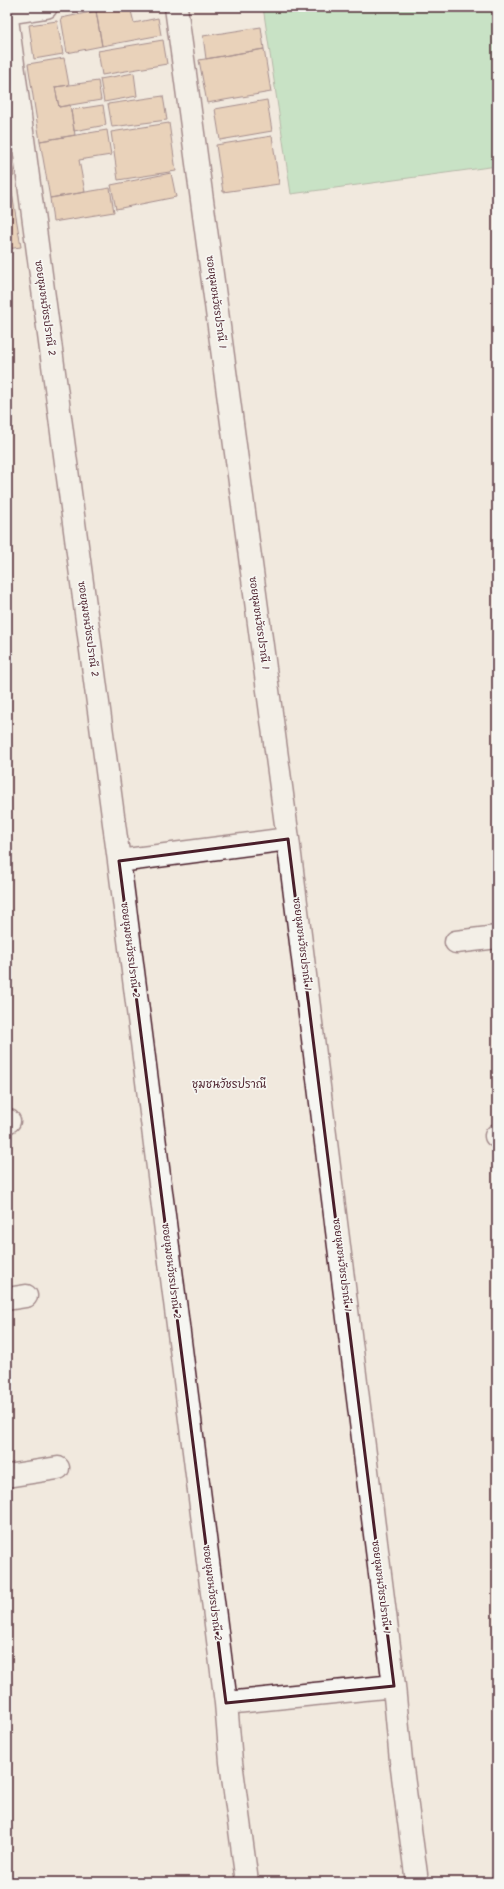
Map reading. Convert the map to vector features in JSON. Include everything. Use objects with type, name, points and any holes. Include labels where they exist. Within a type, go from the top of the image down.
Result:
[{"type":"street","points":[[7,13],[46,7]]},
{"type":"street","name":"ซอยชุมชนวัชรปราณี 1","points":[[176,7],[288,839],[394,1686],[401,1761],[417,1882]]},
{"type":"street","name":"ซอยชุมชนวัชรปราณี 2","points":[[7,19],[119,861],[226,1703],[231,1762],[247,1882]]},
{"type":"street","points":[[119,861],[288,839]]},
{"type":"street","points":[[456,942],[497,937]]},
{"type":"street","points":[[7,1476],[58,1468]]},
{"type":"street","points":[[226,1703],[394,1686]]},
{"type":"highlighted area","points":[[288,839],[394,1686],[226,1703],[119,861]]},
{"type":"green space","points":[[263,7],[497,7],[497,166],[291,194]]},
{"type":"building","points":[[130,7],[134,23],[158,18],[161,35],[102,46],[96,11]]},
{"type":"building","points":[[96,11],[102,46],[67,53],[61,18]]},
{"type":"building","points":[[57,21],[63,54],[34,59],[29,25]]},
{"type":"building","points":[[261,27],[264,49],[206,59],[203,36]]},
{"type":"building","points":[[163,40],[167,64],[102,75],[98,51]]},
{"type":"building","points":[[264,49],[271,92],[207,103],[199,60]]},
{"type":"building","points":[[64,58],[69,85],[55,87],[59,107],[70,105],[75,135],[40,141],[28,64]]},
{"type":"building","points":[[134,73],[137,96],[104,102],[100,79]]},
{"type":"building","points":[[98,81],[101,100],[59,107],[55,87]]},
{"type":"building","points":[[163,96],[167,120],[112,127],[108,104]]},
{"type":"building","points":[[267,100],[272,131],[220,140],[215,109]]},
{"type":"building","points":[[103,105],[106,125],[74,131],[71,110]]},
{"type":"building","points":[[169,123],[176,171],[118,180],[111,132]]},
{"type":"building","points":[[107,130],[111,155],[79,160],[85,192],[50,198],[40,141]]},
{"type":"building","points":[[7,133],[14,176],[7,177]]},
{"type":"building","points":[[272,136],[279,184],[223,192],[216,145]]},
{"type":"building","points":[[171,173],[176,197],[116,209],[111,185]]},
{"type":"building","points":[[7,181],[10,181],[21,247],[7,249]]},
{"type":"building","points":[[110,188],[114,212],[53,222],[50,198]]},
{"type":"district","name":"ชุมชนวัชรปราณี","points":[[229,1085]]}]
